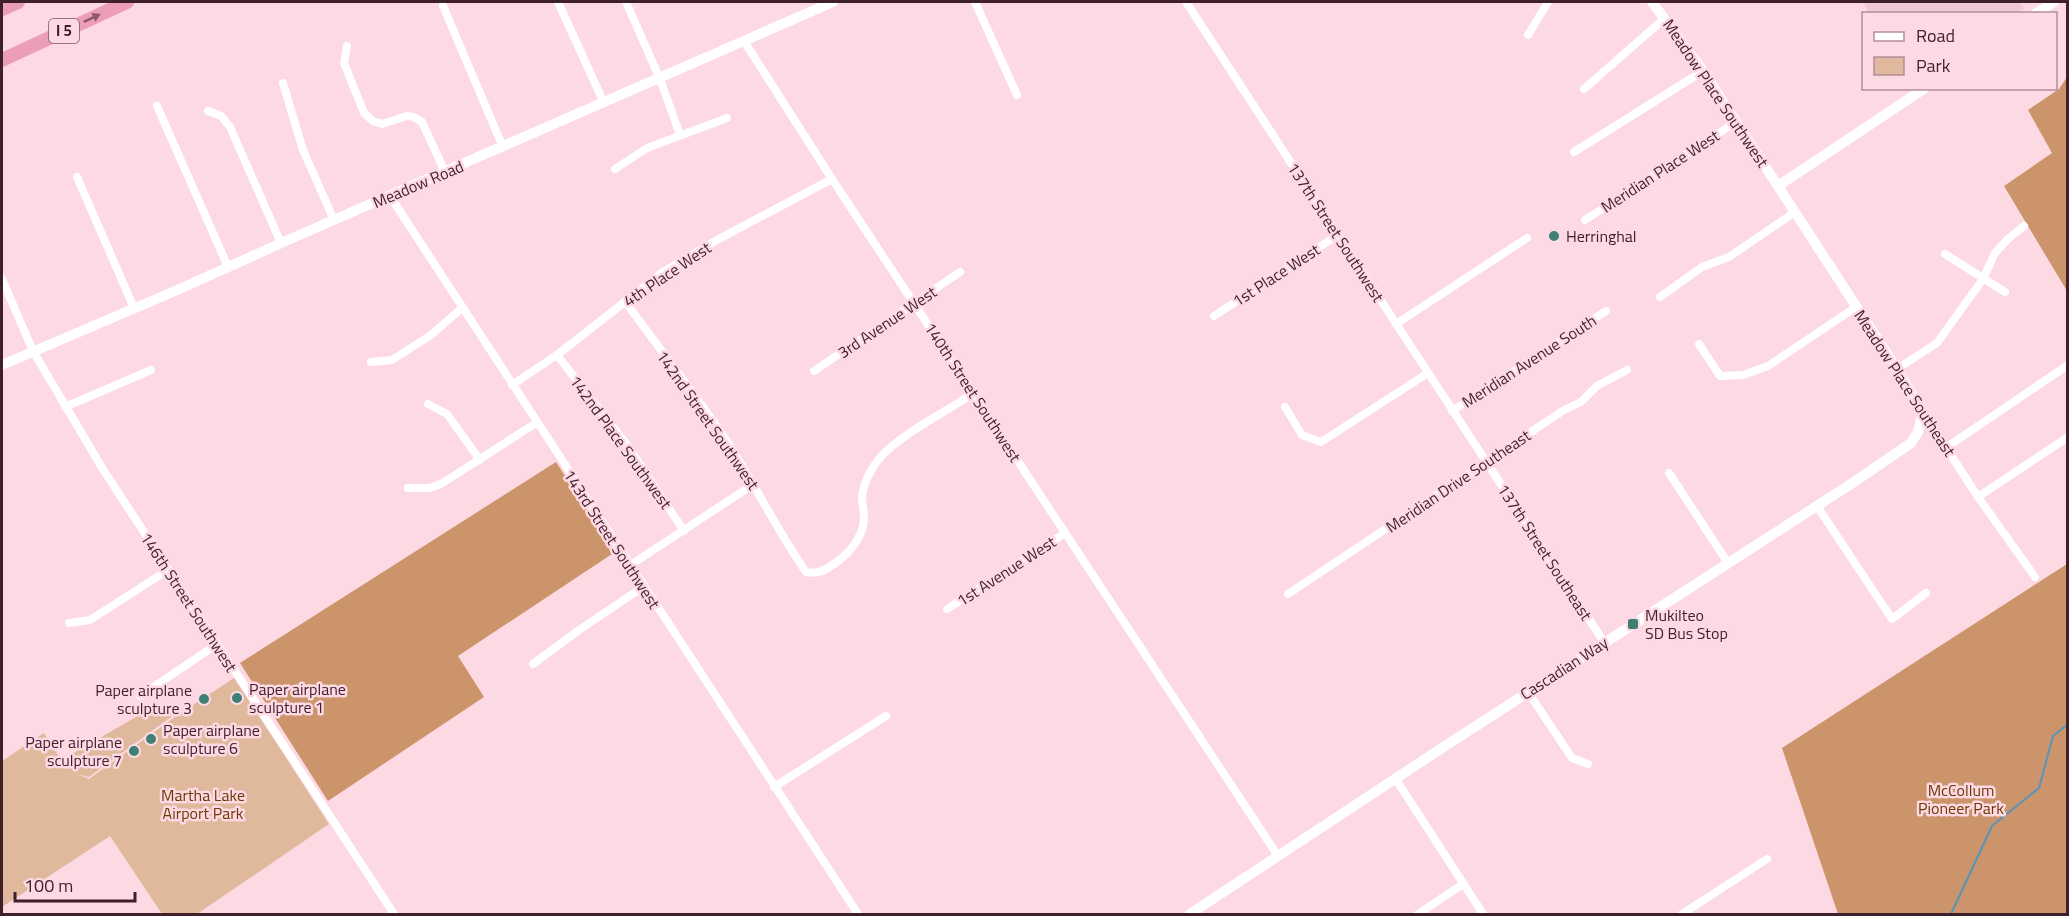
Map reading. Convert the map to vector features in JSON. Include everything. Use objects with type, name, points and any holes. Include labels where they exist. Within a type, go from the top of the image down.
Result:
[{"type":"highway","points":[[2,9],[18,2]]},
{"type":"highway","name":"I 5","points":[[2,60],[127,2]]},
{"type":"street","points":[[558,2],[603,103]]},
{"type":"street","points":[[626,2],[660,79],[680,135]]},
{"type":"street","name":"Meadow Road","points":[[2,365],[834,2]]},
{"type":"street","points":[[975,2],[1017,95]]},
{"type":"street","name":"137th Street Southwest","points":[[1186,2],[1486,463]]},
{"type":"street","points":[[1528,35],[1548,2]]},
{"type":"street","name":"Meadow Place Southwest","points":[[1652,2],[1703,71],[1778,186]]},
{"type":"street","points":[[2038,12],[2054,2]]},
{"type":"street","points":[[443,6],[503,147]]},
{"type":"street","points":[[1584,89],[1665,18]]},
{"type":"street","name":"140th Street Southwest","points":[[744,41],[832,179],[1278,856]]},
{"type":"street","points":[[347,46],[344,63],[364,113],[373,121],[382,124],[407,116],[422,122],[445,172]]},
{"type":"street","points":[[1574,152],[1703,71]]},
{"type":"street","points":[[283,83],[303,150],[334,220]]},
{"type":"street","points":[[1778,186],[1923,90]]},
{"type":"street","points":[[157,105],[228,267]]},
{"type":"street","points":[[208,111],[221,116],[230,127],[281,243]]},
{"type":"street","points":[[615,169],[647,148],[727,118]]},
{"type":"street","name":"Meridian Place West","points":[[1584,220],[1736,122]]},
{"type":"street","points":[[77,177],[134,309]]},
{"type":"street","name":"4th Place West","points":[[512,385],[557,355],[663,272],[717,240],[832,179]]},
{"type":"street","name":"Meadow Place Southeast","points":[[1778,186],[1978,496],[2035,577]]},
{"type":"street","name":"143rd Street Southwest","points":[[390,196],[858,915]]},
{"type":"street","points":[[1660,297],[1702,267],[1729,257],[1795,212]]},
{"type":"street","points":[[1897,369],[1937,343],[1983,279],[1995,253],[2008,238],[2024,226]]},
{"type":"street","name":"1st Place West","points":[[1214,316],[1338,235]]},
{"type":"street","points":[[1396,324],[1527,238]]},
{"type":"street","points":[[1945,254],[2005,292]]},
{"type":"street","name":"3rd Avenue West","points":[[814,370],[960,272]]},
{"type":"street","name":"146th Street Southwest","points":[[2,279],[33,351],[65,407],[216,645],[394,915]]},
{"type":"street","name":"142nd Street Southwest","points":[[625,301],[728,443],[754,484],[789,548],[806,572],[813,574],[824,571],[844,559],[855,544],[864,521],[862,496],[870,471],[881,457],[892,445],[974,393]]},
{"type":"street","points":[[1699,344],[1720,376],[1743,375],[1768,366],[1856,307]]},
{"type":"street","points":[[371,362],[392,360],[431,335],[462,308]]},
{"type":"street","name":"Meridian Avenue South","points":[[1452,411],[1606,310]]},
{"type":"street","name":"142nd Place Southwest","points":[[557,355],[627,445],[684,531]]},
{"type":"street","points":[[1947,447],[2067,365]]},
{"type":"street","points":[[65,407],[151,370]]},
{"type":"street","name":"Meridian Drive Southeast","points":[[1288,594],[1564,410],[1581,402],[1597,386],[1627,370]]},
{"type":"street","points":[[1285,406],[1302,435],[1321,442],[1428,373]]},
{"type":"street","points":[[428,404],[447,414],[480,460]]},
{"type":"street","name":"Cascadian Way","points":[[1190,915],[1395,778],[1817,507],[1911,443],[1918,432],[1923,412]]},
{"type":"street","points":[[408,488],[429,488],[441,484],[536,423]]},
{"type":"street","points":[[1978,496],[2067,437]]},
{"type":"street","name":"137th Street Southeast","points":[[1486,463],[1604,642]]},
{"type":"street","points":[[1669,472],[1728,563]]},
{"type":"street","points":[[629,566],[754,484]]},
{"type":"street","points":[[1817,507],[1892,619],[1926,593]]},
{"type":"street","name":"1st Avenue West","points":[[947,609],[1065,533]]},
{"type":"street","points":[[69,623],[90,620],[168,570]]},
{"type":"street","points":[[533,664],[643,587]]},
{"type":"street","points":[[140,696],[216,645]]},
{"type":"street","points":[[1528,692],[1572,758],[1588,764]]},
{"type":"street","points":[[774,787],[886,716]]},
{"type":"street","points":[[1395,778],[1483,915]]},
{"type":"street","points":[[1682,915],[1767,860]]},
{"type":"street","points":[[1418,915],[1463,884]]},
{"type":"shaded area","points":[[1862,2],[2020,2],[2024,8],[2018,12],[1869,12]]},
{"type":"green space","points":[[2067,77],[2067,291],[2004,186],[2052,153],[2028,110],[2059,89]]},
{"type":"green space","points":[[556,462],[615,552],[458,656],[484,697],[328,801],[240,663]]},
{"type":"green space","name":"McCollum Pioneer Park","points":[[2067,564],[2067,914],[1838,914],[1782,748]]},
{"type":"green space","name":"Martha Lake Airport Park","points":[[234,678],[329,824],[197,914],[162,914],[110,836],[2,907],[2,761],[44,733],[61,760],[150,709],[166,706],[172,713],[171,717],[89,777],[77,774],[89,779],[179,714]]},
{"type":"waterway","points":[[1951,914],[1992,826],[2039,788],[2053,736],[2068,724]]},
{"type":"place","name":"Herringhal","points":[[1554,236]]},
{"type":"place","name":"Mukilteo SD Bus Stop","points":[[1633,624]]},
{"type":"place","name":"Paper airplane sculpture 1","points":[[237,698]]},
{"type":"place","name":"Paper airplane sculpture 3","points":[[204,699]]},
{"type":"place","name":"Paper airplane sculpture 6","points":[[151,739]]},
{"type":"place","name":"Paper airplane sculpture 7","points":[[134,751]]}]
